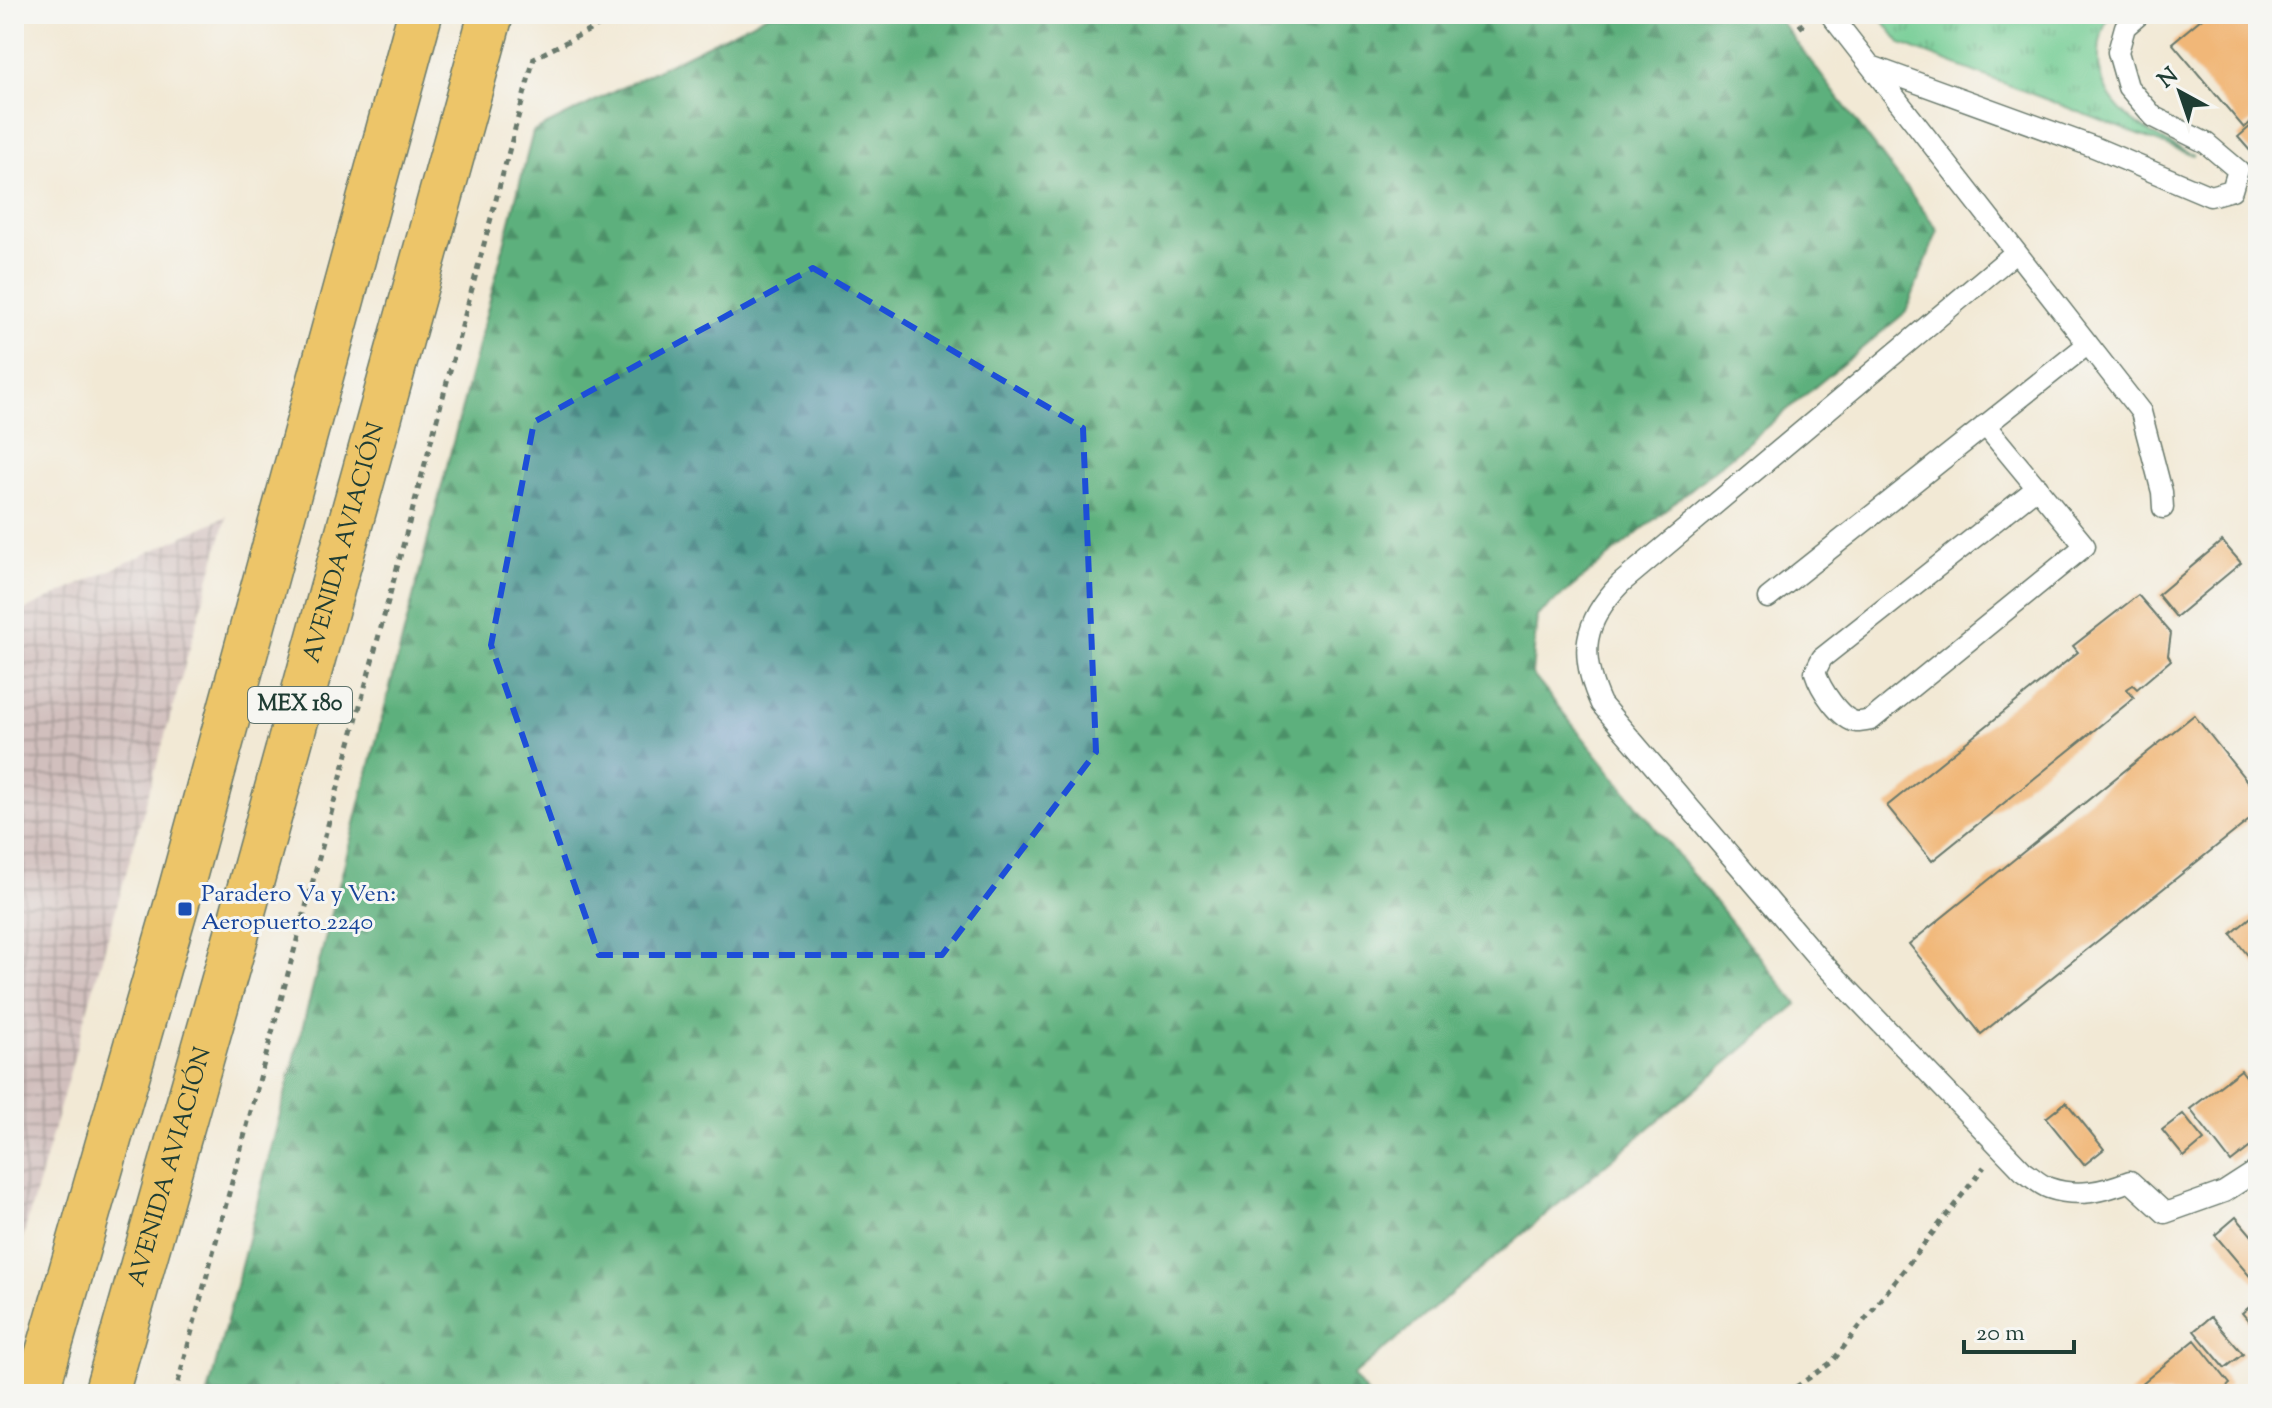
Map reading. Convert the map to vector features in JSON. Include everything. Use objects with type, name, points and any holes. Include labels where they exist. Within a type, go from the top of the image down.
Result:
[{"type":"main road","name":"MEX 180","points":[[36,1394],[222,740],[420,14]]},
{"type":"main road","name":"AVENIDA AVIACIÓN","points":[[106,1394],[491,14]]},
{"type":"lane","points":[[1830,14],[2141,412],[2162,492],[2163,508]]},
{"type":"lane","points":[[1871,66],[2094,147],[2210,196],[2232,190],[2238,170],[2206,143],[2154,117],[2128,87],[2118,52],[2125,27],[2140,14]]},
{"type":"lane","points":[[2016,252],[1621,583],[1605,600],[1591,626],[1587,654],[1591,681],[1601,704],[1610,715],[1817,957],[2023,1171],[2047,1188],[2072,1192],[2102,1192],[2130,1181],[2165,1213],[2224,1192],[2258,1170]]},
{"type":"lane","points":[[1768,598],[2088,344]]},
{"type":"lane","points":[[1985,425],[2038,487],[2085,546],[1871,720],[1856,722],[1843,715],[1819,684],[1815,672],[1822,658],[2038,487]]},
{"type":"lane","points":[[220,826],[222,740]]},
{"type":"lane","points":[[131,1065],[176,973],[202,884]]},
{"type":"path","points":[[175,1394],[534,58],[622,14]]},
{"type":"path","points":[[1786,1394],[1832,1362],[2000,1147]]},
{"type":"highlighted area","points":[[813,268],[1083,428],[1096,752],[942,955],[599,955],[491,645],[534,422]]},
{"type":"shaded area","points":[[227,516],[14,1269],[14,615]]},
{"type":"green space","points":[[769,14],[1775,14],[1938,230],[1906,312],[1537,616],[1532,674],[1797,1004],[1353,1376],[1367,1394],[208,1394],[533,132]]},
{"type":"green space","points":[[1878,14],[2111,14],[2099,50],[2101,75],[2107,91],[2130,119],[2194,156],[1901,44]]},
{"type":"building","points":[[2207,14],[2258,14],[2258,116],[2244,128],[2172,43]]},
{"type":"building","points":[[2258,120],[2258,160],[2238,137]]},
{"type":"building","points":[[2222,541],[2241,563],[2176,617],[2158,595]]},
{"type":"building","points":[[2138,595],[2171,633],[2168,655],[2171,660],[2137,689],[2133,685],[2127,689],[2134,698],[1932,861],[1887,806],[2078,652],[2073,646]]},
{"type":"building","points":[[2194,715],[2258,795],[2258,813],[1981,1034],[1909,944]]},
{"type":"building","points":[[2256,913],[2258,916],[2258,968],[2231,934]]},
{"type":"building","points":[[2241,1070],[2258,1092],[2258,1141],[2231,1162],[2190,1109]]},
{"type":"building","points":[[2066,1102],[2104,1149],[2084,1165],[2046,1118]]},
{"type":"building","points":[[2183,1114],[2204,1140],[2184,1157],[2162,1130]]},
{"type":"building","points":[[2236,1217],[2258,1243],[2258,1286],[2215,1235]]},
{"type":"building","points":[[2258,1300],[2258,1332],[2242,1313]]},
{"type":"building","points":[[2211,1317],[2243,1354],[2225,1368],[2194,1331]]},
{"type":"building","points":[[2195,1340],[2230,1384],[2219,1394],[2129,1394]]},
{"type":"place","name":"Paradero Va y Ven: Aeropuerto_2240","points":[[185,909]]}]
